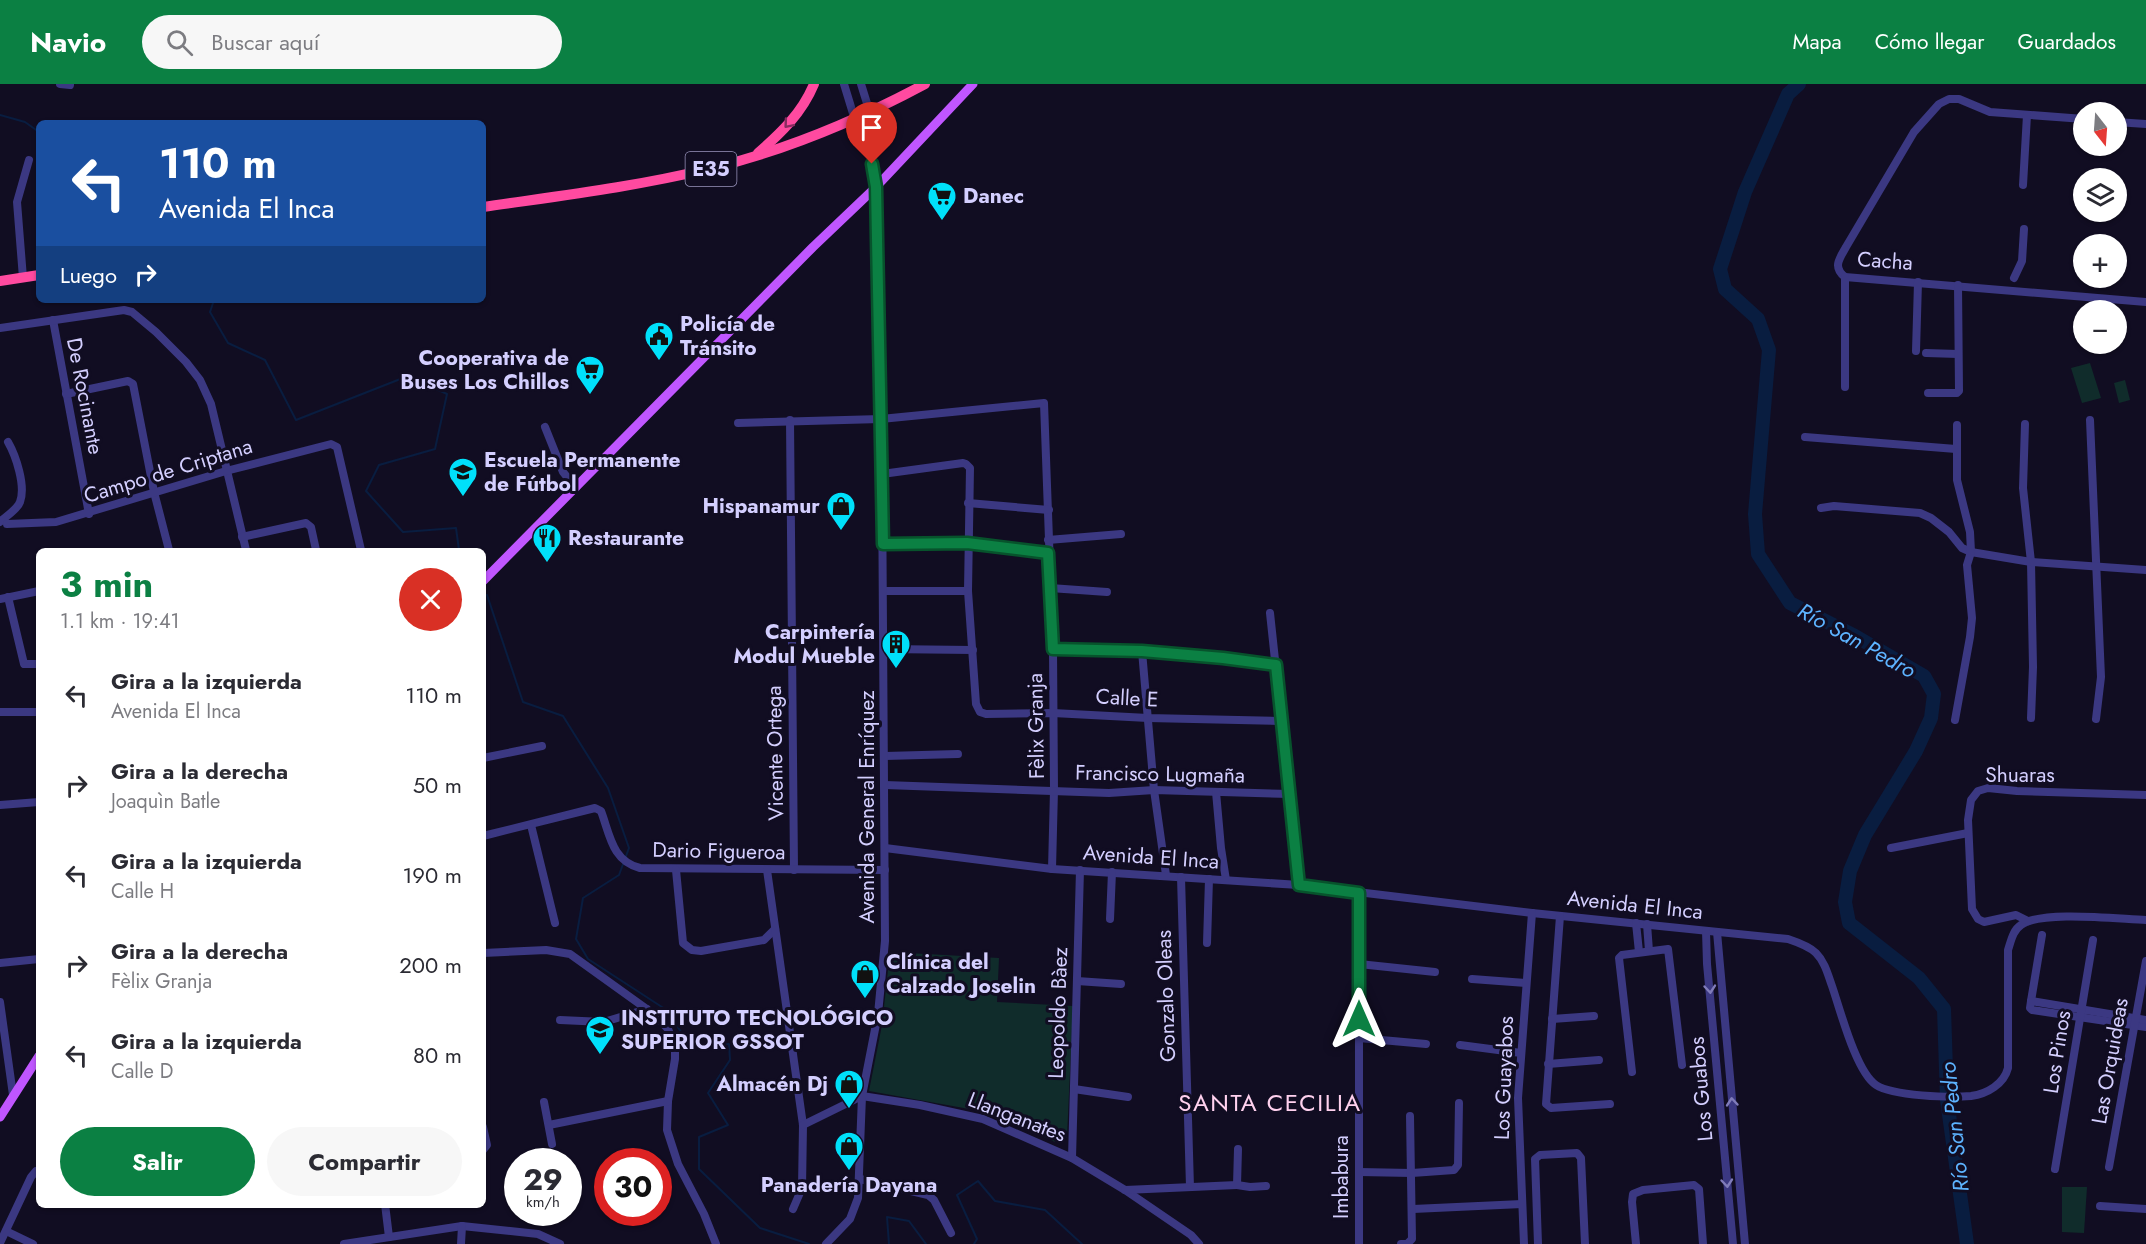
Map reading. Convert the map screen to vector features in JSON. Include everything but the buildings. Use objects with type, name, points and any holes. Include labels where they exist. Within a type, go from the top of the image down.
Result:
[{"type":"highway","points":[[754,157],[790,123],[814,84]]},
{"type":"highway","name":"E35","points":[[486,207],[650,182],[754,157],[855,120],[925,84]]},
{"type":"highway","points":[[0,281],[36,276]]},
{"type":"main road","points":[[486,578],[813,247],[876,187],[973,84]]},
{"type":"main road","points":[[0,1117],[36,1060]]},
{"type":"street","points":[[60,84],[70,85]]},
{"type":"street","name":"Avenida General Enríquez","points":[[844,84],[855,120],[868,141]]},
{"type":"street","name":"Avenida General Enríquez","points":[[826,1244],[850,1219],[858,1198],[862,1096],[878,1014],[885,941],[884,591],[876,187],[868,141],[870,113],[861,84]]},
{"type":"street","name":"Cacha","points":[[2027,115],[1989,112],[1959,99],[1949,99],[1939,104],[1914,132],[1837,263],[1839,272],[1845,277],[1958,285],[2012,284],[2146,302]]},
{"type":"street","points":[[2023,185],[2027,115],[2073,118]]},
{"type":"street","points":[[2127,123],[2146,124]]},
{"type":"street","points":[[23,278],[18,202],[29,160]]},
{"type":"street","points":[[2012,284],[2022,261],[2024,229]]},
{"type":"street","points":[[1845,277],[1845,387]]},
{"type":"street","points":[[1916,351],[1918,282]]},
{"type":"street","points":[[1928,393],[1958,393],[1959,391],[1958,285]]},
{"type":"street","points":[[0,328],[124,310],[132,312],[149,326],[186,362],[200,380],[211,404],[245,548]]},
{"type":"street","name":"De Rocinante","points":[[52,320],[89,514]]},
{"type":"street","points":[[1926,354],[1958,354]]},
{"type":"street","points":[[66,394],[131,381],[133,384],[154,492],[168,548]]},
{"type":"street","name":"Fèlix Granja","points":[[881,419],[1044,403],[1053,649],[1052,868]]},
{"type":"street","points":[[738,423],[881,419]]},
{"type":"street","name":"Vicente Ortega","points":[[790,420],[794,870]]},
{"type":"street","points":[[2090,420],[2101,677],[2096,719]]},
{"type":"street","points":[[2025,424],[2023,488],[2031,562],[2033,667],[2031,718]]},
{"type":"street","points":[[1955,720],[1972,618],[1966,565],[1971,552],[1970,532],[1957,480],[1957,425]]},
{"type":"street","points":[[545,427],[563,472],[576,488]]},
{"type":"street","points":[[1804,437],[1956,449]]},
{"type":"street","name":"Campo de Criptana","points":[[3,523],[21,498],[19,466],[8,442]]},
{"type":"street","name":"Campo de Criptana","points":[[3,523],[56,522],[89,514],[154,492],[328,444],[337,447],[362,548]]},
{"type":"street","points":[[882,474],[963,464],[970,468],[967,543],[973,650],[884,649]]},
{"type":"street","points":[[968,503],[1049,510]]},
{"type":"street","points":[[1821,508],[1834,506],[1920,513],[1931,518],[1962,548],[1971,552],[2031,562],[2146,570]]},
{"type":"street","points":[[242,537],[306,523],[311,527],[316,548]]},
{"type":"street","points":[[1048,540],[1121,534]]},
{"type":"street","points":[[883,544],[967,543],[1048,553]]},
{"type":"street","points":[[1050,588],[1107,592]]},
{"type":"street","points":[[884,591],[968,591]]},
{"type":"street","points":[[36,592],[4,598],[24,664],[36,664]]},
{"type":"street","points":[[1270,613],[1299,885]]},
{"type":"street","points":[[1053,649],[1142,651],[1276,665]]},
{"type":"street","name":"Calle E","points":[[973,650],[976,704],[983,713],[1053,713],[1282,721]]},
{"type":"street","points":[[1142,651],[1154,790],[1166,875]]},
{"type":"street","points":[[0,712],[36,712]]},
{"type":"street","points":[[486,757],[542,746]]},
{"type":"street","points":[[885,756],[957,754]]},
{"type":"street","name":"Francisco Lugmaña","points":[[885,785],[1108,793],[1154,790],[1290,794]]},
{"type":"street","name":"Shuaras","points":[[2028,921],[2016,915],[1984,922],[1974,915],[1968,833],[1971,800],[1978,791],[1983,789],[2146,795]]},
{"type":"street","points":[[1216,792],[1226,880]]},
{"type":"street","points":[[0,805],[36,802]]},
{"type":"street","name":"Dario Figueroa","points":[[486,835],[591,808],[599,809],[603,814],[609,840],[619,855],[628,864],[647,869],[885,870]]},
{"type":"street","points":[[531,825],[555,923]]},
{"type":"street","points":[[1891,848],[1968,833]]},
{"type":"street","name":"Avenida El Inca","points":[[885,848],[1052,868],[1299,885],[1532,913],[1788,939],[1816,953],[1825,966],[1864,1072],[1869,1079],[1881,1088],[1908,1093],[1956,1096],[1983,1094],[1991,1090],[2007,1074],[2008,950],[2019,925],[2028,921]]},
{"type":"street","points":[[676,870],[683,943],[687,948],[701,951],[764,940],[775,929]]},
{"type":"street","points":[[767,870],[803,1125],[802,1188],[793,1209]]},
{"type":"street","name":"Leopoldo Bàez","points":[[1072,1158],[1080,870]]},
{"type":"street","points":[[1110,919],[1112,872]]},
{"type":"street","name":"Gonzalo Oleas","points":[[1181,877],[1190,1187]]},
{"type":"street","points":[[1208,943],[1209,879]]},
{"type":"street","name":"Imbabura","points":[[1359,893],[1359,1244]]},
{"type":"street","name":"Los Guayabos","points":[[1524,1244],[1518,1098],[1532,913]]},
{"type":"street","points":[[1560,916],[1546,1104],[1549,1107],[1610,1104]]},
{"type":"street","points":[[2028,921],[2044,916],[2146,920]]},
{"type":"street","points":[[1636,923],[1639,952]]},
{"type":"street","points":[[1647,924],[1649,951]]},
{"type":"street","name":"Los Guabos","points":[[1706,931],[1707,964],[1733,1244]]},
{"type":"street","name":"Los Guabos","points":[[1717,932],[1745,1244]]},
{"type":"street","points":[[2042,935],[2031,1001],[2081,1013],[2135,1022],[2146,1027]]},
{"type":"street","name":"Los Pinos","points":[[2055,1169],[2093,940]]},
{"type":"street","points":[[1632,1072],[1619,958],[1622,955],[1639,952],[1667,949],[1669,951],[1683,1065]]},
{"type":"street","points":[[486,950],[546,950],[570,954],[655,1015],[668,1029],[675,1046],[675,1059],[668,1101],[667,1130],[678,1164],[704,1214],[716,1244]]},
{"type":"street","points":[[0,963],[36,959]]},
{"type":"street","name":"Las Orquideas","points":[[2109,1167],[2146,961]]},
{"type":"street","points":[[1359,964],[1435,972]]},
{"type":"street","points":[[1472,979],[1526,983]]},
{"type":"street","points":[[1077,981],[1121,984]]},
{"type":"street","points":[[0,1002],[13,1095]]},
{"type":"street","points":[[560,1020],[604,1022],[647,1009]]},
{"type":"street","points":[[1552,1019],[1594,1016]]},
{"type":"street","points":[[2135,1022],[2146,1020]]},
{"type":"street","points":[[1359,1038],[1426,1044]]},
{"type":"street","points":[[1460,1045],[1521,1053]]},
{"type":"street","points":[[1548,1064],[1599,1060]]},
{"type":"street","points":[[1074,1089],[1128,1097]]},
{"type":"street","points":[[803,1125],[862,1096]]},
{"type":"street","name":"Llanganates","points":[[862,1096],[920,1105],[983,1119],[1072,1158],[1125,1190],[1191,1235],[1199,1244]]},
{"type":"street","points":[[549,1125],[668,1101]]},
{"type":"street","points":[[544,1102],[552,1144]]},
{"type":"street","points":[[1359,1172],[1412,1173],[1457,1168],[1459,1103]]},
{"type":"street","points":[[1401,1244],[1407,1244],[1412,1239],[1410,1116]]},
{"type":"street","points":[[1238,1149],[1238,1185]]},
{"type":"street","points":[[1538,1244],[1535,1159],[1537,1156],[1576,1153],[1580,1155],[1585,1244]]},
{"type":"street","points":[[0,1243],[36,1171]]},
{"type":"street","points":[[860,1179],[928,1195],[934,1200],[951,1233]]},
{"type":"street","points":[[1636,1244],[1633,1194],[1643,1190],[1694,1185],[1699,1189],[1703,1244]]},
{"type":"street","points":[[1125,1190],[1266,1186]]},
{"type":"street","points":[[1413,1209],[1522,1204]]},
{"type":"street","points":[[2100,1206],[2146,1209]]},
{"type":"street","points":[[386,1208],[389,1237]]},
{"type":"street","points":[[1522,1218],[1537,1217]]},
{"type":"street","points":[[461,1244],[462,1226]]},
{"type":"street","points":[[344,1244],[462,1226],[538,1234],[560,1244]]},
{"type":"street","points":[[6,1231],[33,1244]]},
{"type":"green space","points":[[2090,363],[2101,398],[2082,403],[2071,368]]},
{"type":"green space","points":[[2125,380],[2130,400],[2119,403],[2114,383]]},
{"type":"green space","points":[[890,952],[999,958],[997,1002],[1073,1006],[1067,1137],[1061,1142],[1055,1142],[986,1112],[869,1091],[882,1025]]},
{"type":"green space","points":[[2062,1187],[2087,1187],[2084,1233],[2062,1232]]},
{"type":"waterway","name":"Río San Pedro","points":[[1799,84],[1788,94],[1745,192],[1720,269],[1725,289],[1758,319],[1769,350],[1755,514],[1758,554],[1790,603],[1855,636],[1924,676],[1934,694],[1931,718],[1916,751],[1865,835],[1850,871],[1845,902],[1849,923],[1919,978],[1944,1009],[1947,1100],[1967,1244]]},
{"type":"waterway","points":[[0,115],[25,122],[36,130]]},
{"type":"waterway","points":[[213,303],[210,312],[228,343],[265,360],[296,420],[408,376],[447,394],[435,449],[379,465],[366,491],[403,532],[456,528],[459,548]]},
{"type":"waterway","points":[[487,595],[523,702],[563,716],[608,788],[629,848],[619,875],[583,898],[576,939],[588,959],[665,1009],[691,1046],[729,1044],[730,1060],[708,1093],[728,1125],[699,1137],[699,1169],[760,1228],[809,1244]]},
{"type":"waterway","points":[[974,1244],[977,1239],[957,1195],[978,1181],[995,1201],[1045,1210],[1082,1244]]},
{"type":"waterway","points":[[889,1244],[887,1217],[909,1221],[926,1244]]},
{"type":"place","name":"Danec","points":[[942,222]]},
{"type":"place","name":"Policía de Tránsito","points":[[659,362]]},
{"type":"place","name":"Cooperativa de Buses Los Chillos","points":[[590,396]]},
{"type":"place","name":"Escuela Permanente de Fútbol","points":[[463,498]]},
{"type":"place","name":"Hispanamur","points":[[841,532]]},
{"type":"place","name":"Restaurante","points":[[547,564]]},
{"type":"place","name":"Carpintería Modul Mueble","points":[[896,670]]},
{"type":"place","name":"Clínica del Calzado Joselin","points":[[865,1000]]},
{"type":"place","name":"INSTITUTO TECNOLÓGICO SUPERIOR GSSOT","points":[[600,1056]]},
{"type":"place","name":"Almacén Dj","points":[[849,1110]]},
{"type":"place","name":"Panadería Dayana","points":[[849,1172]]},
{"type":"district","name":"SANTA CECILIA","points":[[1270,1102]]},
{"type":"route","points":[[872,164],[876,187],[883,544],[967,543],[1048,553],[1053,649],[1142,651],[1276,665],[1299,885],[1359,893],[1359,1019]]}]
